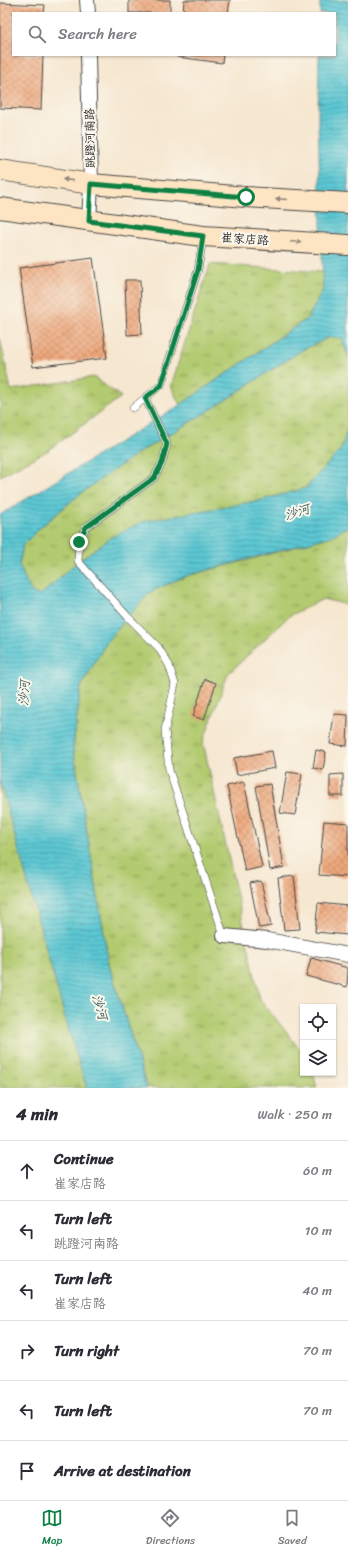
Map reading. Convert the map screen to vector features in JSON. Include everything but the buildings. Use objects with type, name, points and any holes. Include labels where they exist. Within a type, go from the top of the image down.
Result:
[{"type":"main road","points":[[0,170],[91,184],[246,197],[348,203]]},
{"type":"main road","name":"崔家店路","points":[[0,208],[203,236],[348,245]]},
{"type":"street","points":[[87,0],[88,12]]},
{"type":"street","name":"跳蹬河南路","points":[[88,56],[91,184],[89,221]]},
{"type":"street","points":[[224,936],[266,940],[348,955]]},
{"type":"lane","points":[[133,408],[161,386],[198,270],[203,236]]},
{"type":"lane","points":[[145,398],[167,444],[162,463],[154,478],[86,527],[79,542],[78,561],[128,617],[158,647],[169,665],[175,684],[165,730],[169,770],[224,936]]},
{"type":"green space","points":[[210,264],[322,272],[323,289],[308,318],[180,405],[171,386]]},
{"type":"green space","points":[[330,337],[342,338],[348,356],[348,427],[342,448],[306,488],[262,500],[145,521],[78,561],[41,595],[35,594],[30,590],[19,565],[23,545],[41,527],[80,494],[138,453],[207,412],[302,350]]},
{"type":"green space","points":[[0,338],[11,390],[94,377],[121,397],[49,450],[0,476]]},
{"type":"green space","points":[[348,526],[348,605],[323,599],[289,616],[228,674],[203,742],[260,999],[300,1049],[300,1076],[314,1076],[317,1088],[147,1088],[109,964],[73,748],[81,686],[107,641],[150,592],[186,576],[332,536]]},
{"type":"green space","points":[[0,782],[68,1028],[87,1088],[0,1088]]},
{"type":"water","name":"沙河","points":[[320,0],[348,0],[348,356],[342,338],[330,337],[302,350],[207,412],[138,453],[80,494],[41,527],[23,545],[19,565],[30,590],[35,594],[41,595],[78,561],[115,535],[145,521],[262,500],[306,488],[342,448],[348,427],[348,526],[332,536],[186,576],[150,592],[107,641],[81,686],[73,748],[109,964],[147,1088],[87,1088],[68,1028],[0,782],[0,515],[180,405],[308,318],[323,289],[318,121],[319,56],[336,56],[336,12],[320,12]]},
{"type":"route","points":[[79,542],[86,527],[154,478],[162,463],[167,444],[145,398],[161,386],[198,270],[203,236],[89,221],[91,184],[246,197]]}]
